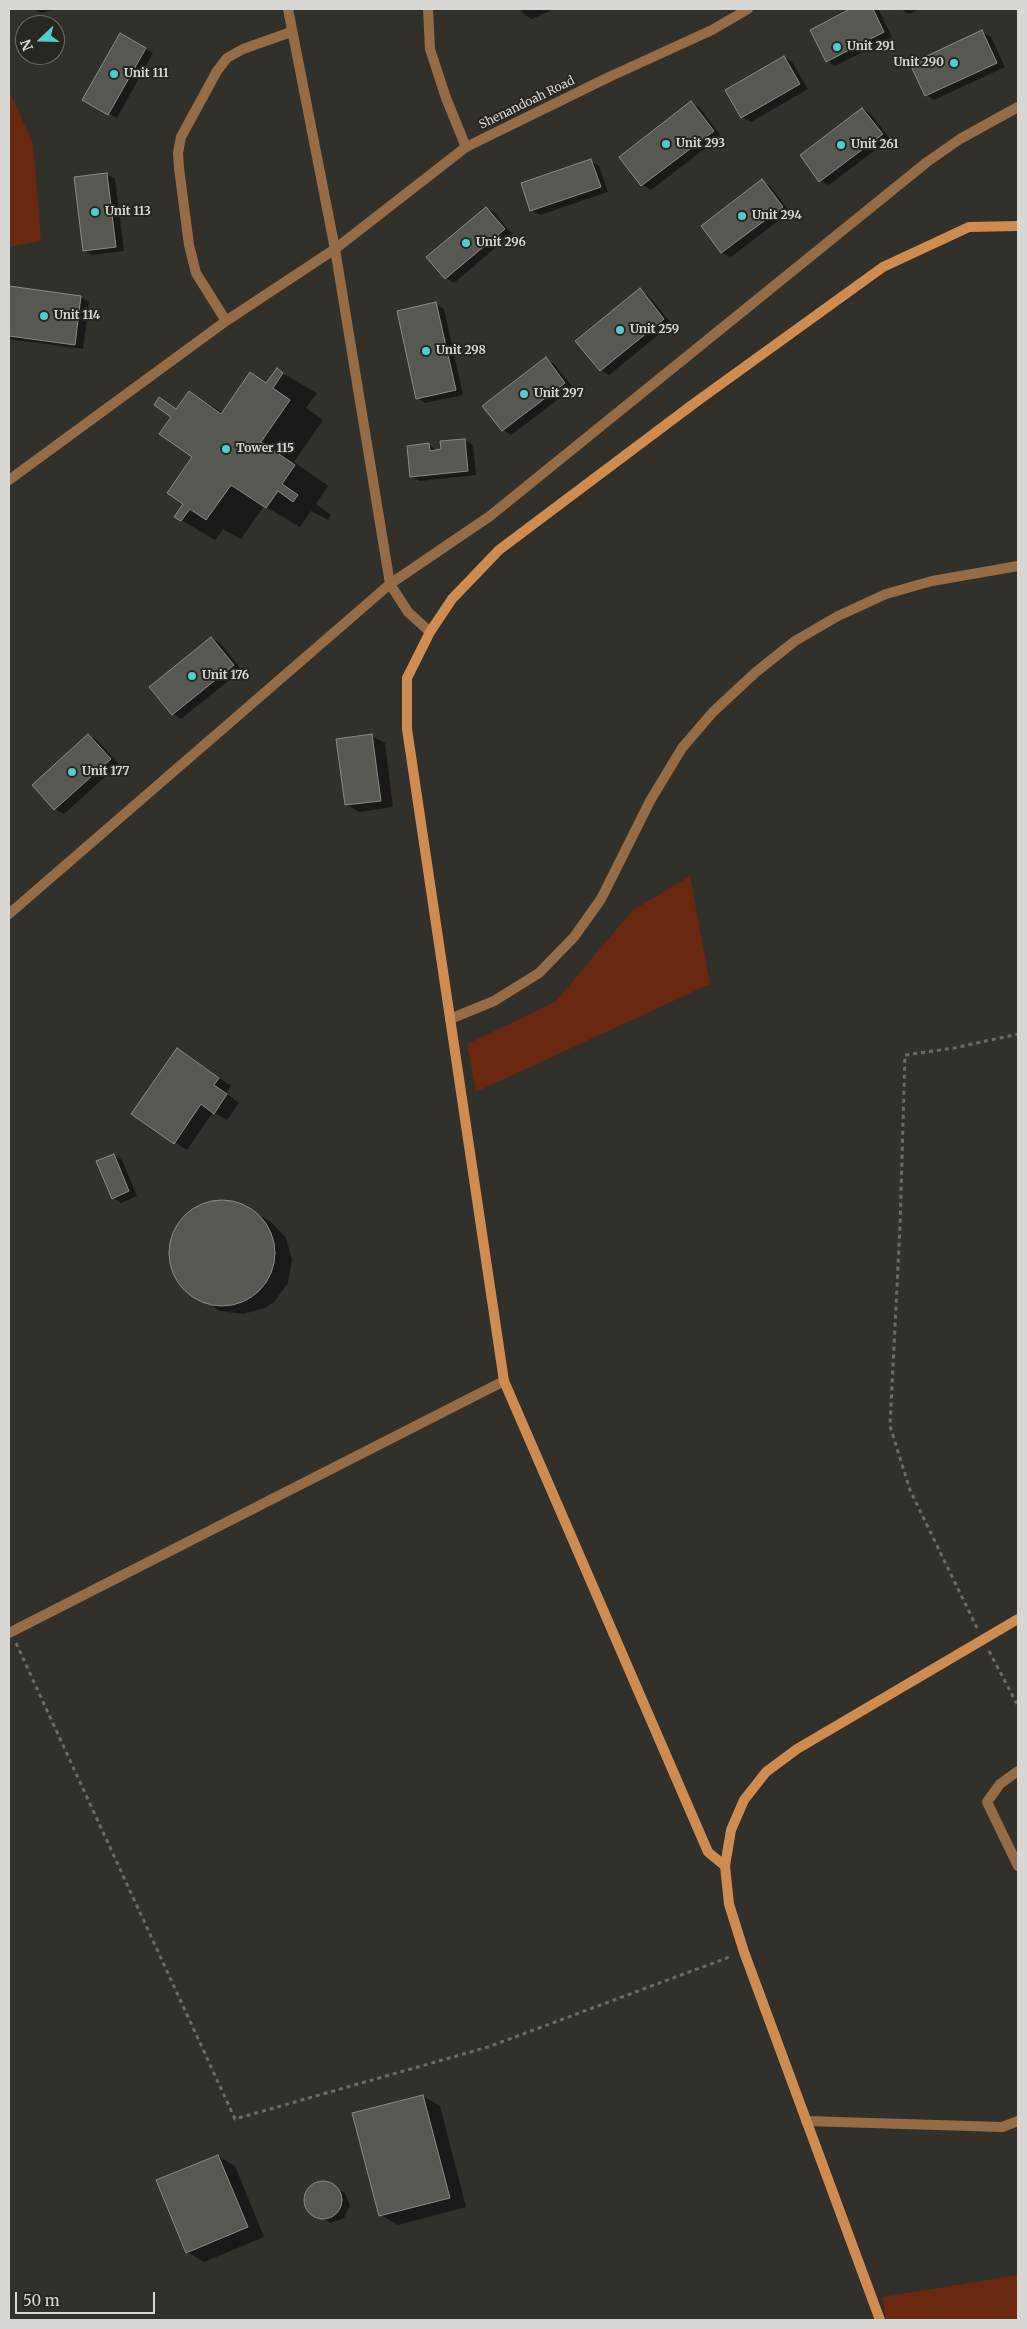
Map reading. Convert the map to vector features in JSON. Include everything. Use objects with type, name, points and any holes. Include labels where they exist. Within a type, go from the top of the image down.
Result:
[{"type":"street","points":[[288,9],[335,250],[390,584],[408,612],[430,632]]},
{"type":"street","points":[[428,9],[430,48],[446,98],[466,147]]},
{"type":"street","name":"Shenandoah Road","points":[[9,480],[226,321],[335,250],[466,147],[609,77],[712,30],[748,9]]},
{"type":"street","points":[[226,321],[196,273],[189,245],[179,168],[178,153],[181,137],[217,71],[227,58],[243,49],[291,32]]},
{"type":"street","points":[[9,914],[390,584],[490,516],[927,162],[960,140],[1018,107]]},
{"type":"street","points":[[725,1866],[708,1852],[504,1381],[407,729],[407,678],[430,632],[452,599],[498,550],[696,402],[883,267],[969,227],[1018,226]]},
{"type":"street","points":[[450,1020],[494,1001],[539,973],[574,937],[601,899],[650,800],[682,748],[713,712],[756,672],[804,636],[838,616],[886,594],[932,581],[1018,566]]},
{"type":"street","points":[[10,1632],[504,1381]]},
{"type":"street","points":[[880,2320],[744,1952],[729,1904],[725,1866],[731,1830],[744,1800],[766,1772],[797,1749],[1018,1620]]},
{"type":"street","points":[[1018,1771],[1000,1784],[987,1802],[1018,1866]]},
{"type":"street","points":[[806,2121],[1002,2127],[1018,2121]]},
{"type":"path","points":[[1018,1034],[954,1048],[905,1054],[900,1236],[890,1426],[910,1490],[1018,1706]]},
{"type":"path","points":[[10,1632],[235,2119],[488,2047],[744,1952]]},
{"type":"shaded area","points":[[9,91],[33,143],[41,241],[9,247]]},
{"type":"shaded area","points":[[690,876],[710,984],[476,1092],[467,1044],[555,1002],[633,910]]},
{"type":"shaded area","points":[[1018,2275],[1018,2320],[886,2320],[882,2297]]},
{"type":"building","name":"Unit 291","points":[[850,9],[873,9],[884,32],[826,62],[810,30]]},
{"type":"building","name":"Unit 290","points":[[982,30],[997,63],[925,96],[910,64]]},
{"type":"building","name":"Unit 111","points":[[120,33],[146,48],[108,115],[82,100]]},
{"type":"building","points":[[784,56],[800,84],[741,118],[725,90]]},
{"type":"building","name":"Unit 293","points":[[691,101],[714,131],[641,186],[619,157]]},
{"type":"building","name":"Unit 261","points":[[862,108],[883,134],[819,182],[800,155]]},
{"type":"building","points":[[591,159],[601,187],[530,211],[521,183]]},
{"type":"building","name":"Unit 113","points":[[107,173],[116,247],[83,251],[74,177]]},
{"type":"building","name":"Unit 294","points":[[762,179],[783,207],[721,253],[701,226]]},
{"type":"building","name":"Unit 296","points":[[486,207],[505,229],[445,279],[426,257]]},
{"type":"building","name":"Unit 114","points":[[9,286],[81,296],[75,345],[9,336]]},
{"type":"building","name":"Unit 259","points":[[640,288],[664,319],[600,371],[575,341]]},
{"type":"building","name":"Unit 298","points":[[436,302],[456,390],[416,399],[397,311]]},
{"type":"building","name":"Unit 297","points":[[546,357],[565,383],[502,431],[482,406]]},
{"type":"building","name":"Tower 115","points":[[277,368],[283,373],[273,388],[290,400],[261,442],[295,465],[282,484],[298,495],[293,502],[278,491],[266,508],[231,485],[206,520],[190,509],[181,521],[174,517],[183,504],[167,493],[192,457],[159,434],[171,417],[154,405],[159,397],[176,409],[189,391],[221,414],[250,372],[266,383]]},
{"type":"building","points":[[465,439],[468,471],[410,477],[407,446],[429,443],[430,451],[441,449],[440,441]]},
{"type":"building","name":"Unit 176","points":[[211,637],[234,665],[172,715],[149,687]]},
{"type":"building","name":"Unit 177","points":[[88,734],[111,759],[54,810],[32,785]]},
{"type":"building","points":[[372,734],[381,801],[345,805],[336,739]]},
{"type":"building","points":[[177,1048],[219,1078],[214,1085],[227,1094],[214,1114],[201,1104],[174,1144],[131,1114]]},
{"type":"building","points":[[114,1154],[129,1191],[112,1199],[96,1161]]},
{"type":"building","points":[[222,1200],[242,1204],[259,1216],[271,1233],[275,1253],[271,1273],[259,1290],[242,1302],[222,1306],[202,1302],[185,1290],[173,1273],[169,1253],[173,1233],[185,1216],[202,1204]]},
{"type":"building","points":[[423,2095],[450,2198],[379,2216],[352,2113]]},
{"type":"building","points":[[218,2155],[248,2227],[186,2253],[156,2180]]},
{"type":"building","points":[[323,2181],[336,2187],[342,2200],[336,2213],[323,2219],[310,2213],[304,2200],[310,2187]]},
{"type":"place","name":"Unit 291","points":[[837,47]]},
{"type":"place","name":"Unit 290","points":[[954,63]]},
{"type":"place","name":"Unit 111","points":[[114,74]]},
{"type":"place","name":"Unit 293","points":[[666,144]]},
{"type":"place","name":"Unit 261","points":[[841,145]]},
{"type":"place","name":"Unit 113","points":[[95,212]]},
{"type":"place","name":"Unit 294","points":[[742,216]]},
{"type":"place","name":"Unit 296","points":[[466,243]]},
{"type":"place","name":"Unit 114","points":[[44,316]]},
{"type":"place","name":"Unit 259","points":[[620,330]]},
{"type":"place","name":"Unit 298","points":[[426,351]]},
{"type":"place","name":"Unit 297","points":[[524,394]]},
{"type":"place","name":"Tower 115","points":[[226,449]]},
{"type":"place","name":"Unit 176","points":[[192,676]]},
{"type":"place","name":"Unit 177","points":[[72,772]]}]
